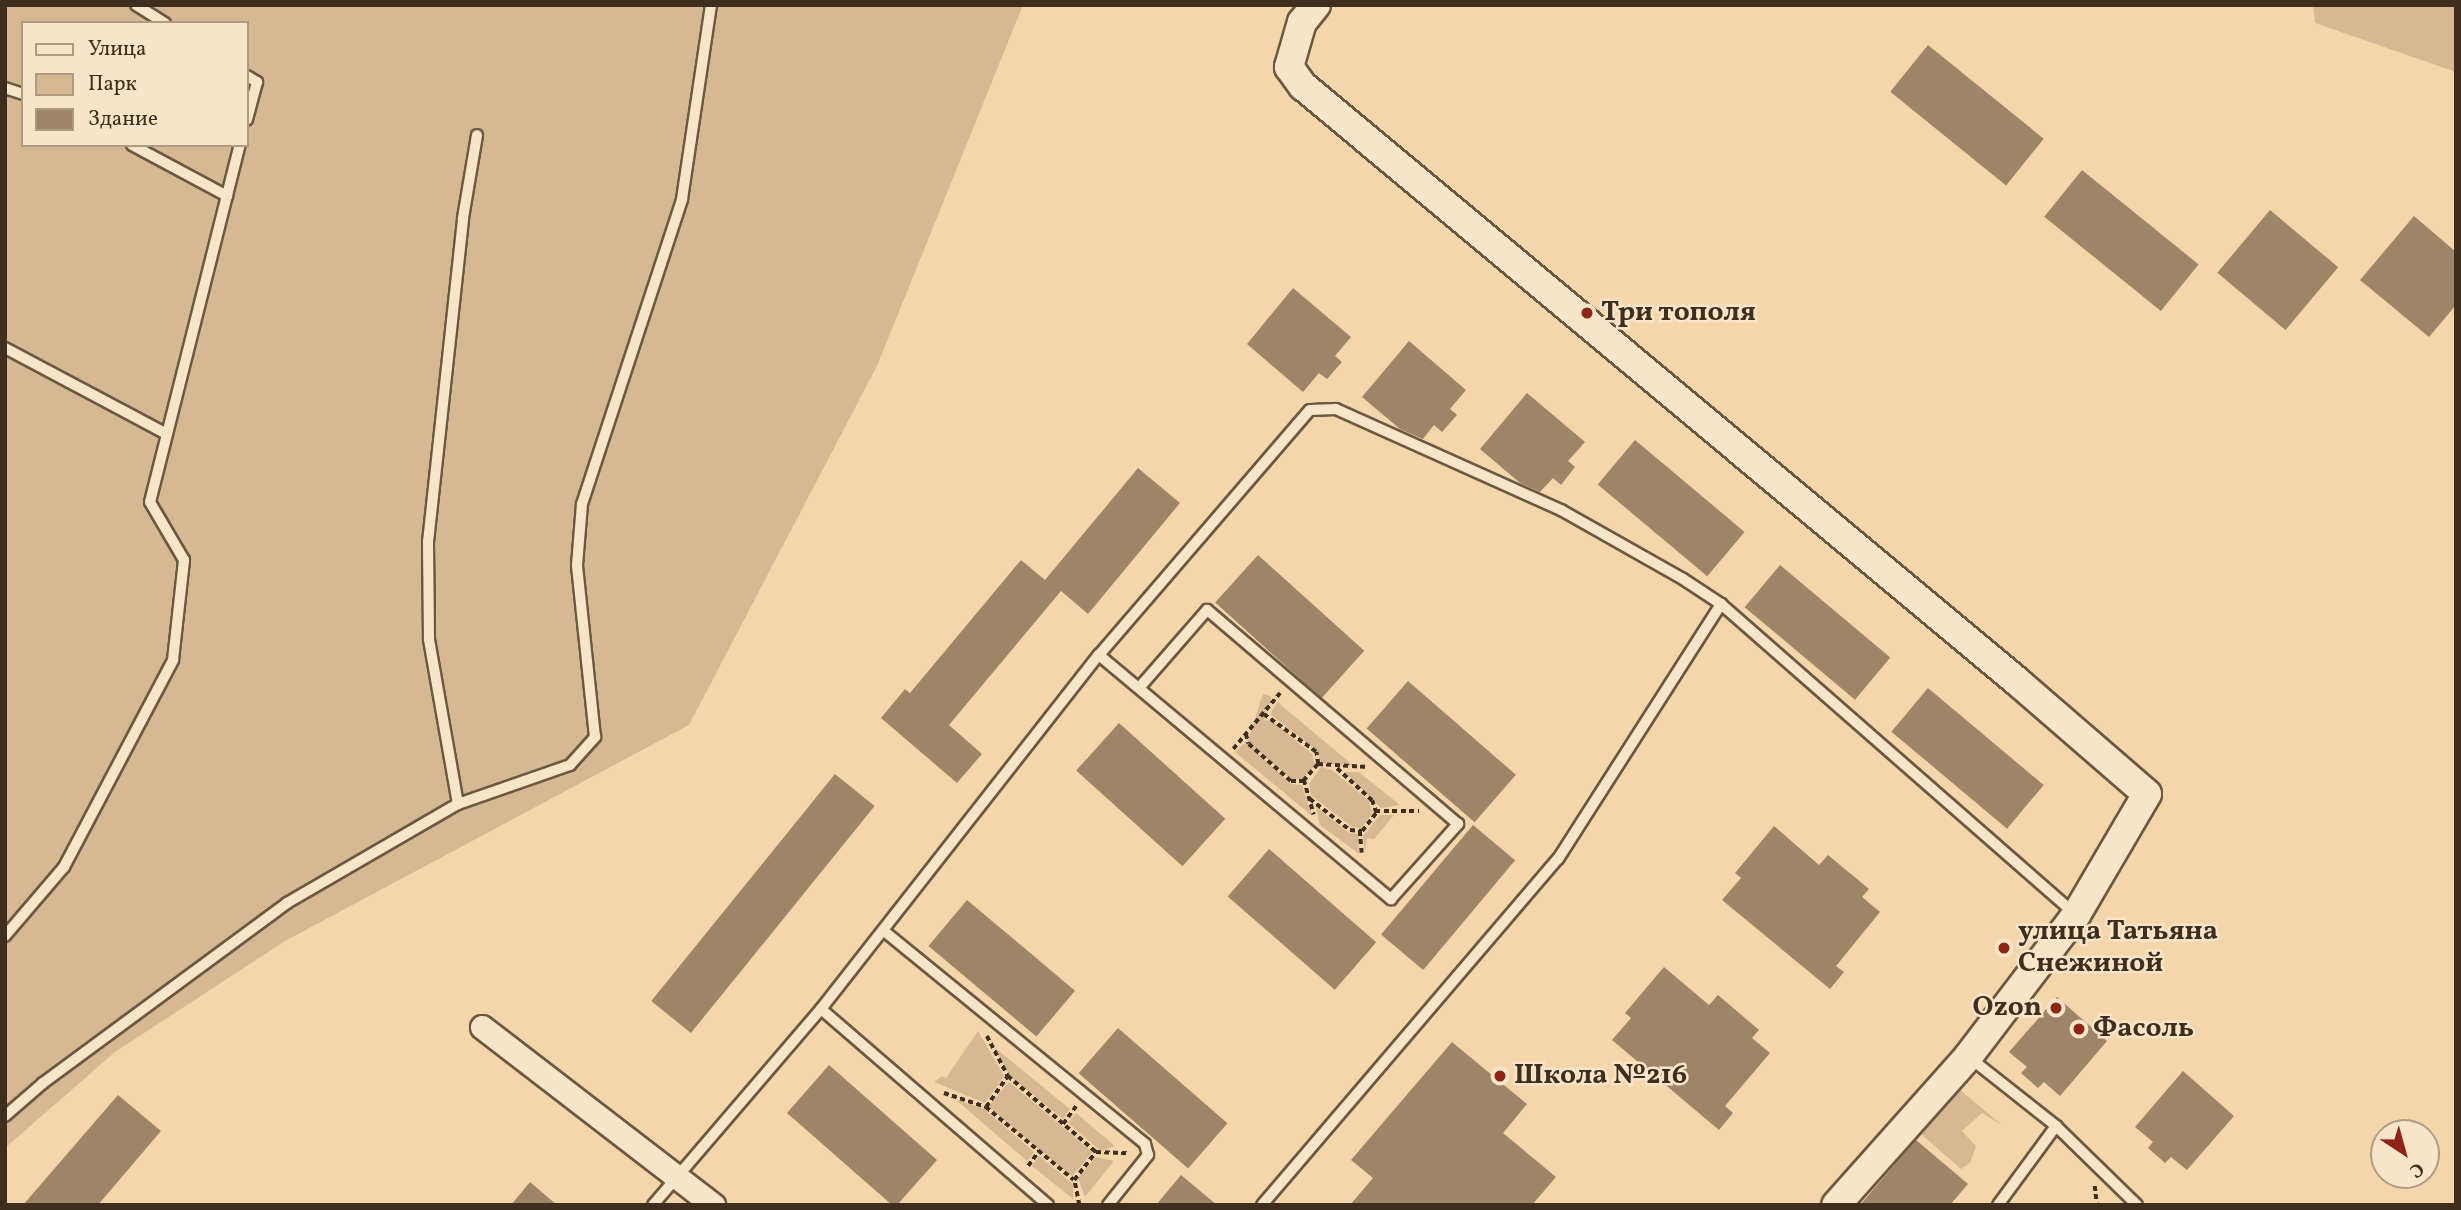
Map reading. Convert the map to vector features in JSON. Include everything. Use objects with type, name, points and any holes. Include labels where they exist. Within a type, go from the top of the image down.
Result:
[{"type":"street","points":[[1316,5],[1302,22],[1289,67],[1303,86],[2019,683],[2147,794],[2076,915],[1968,1056],[1836,1205]]},
{"type":"street","points":[[482,1027],[678,1175],[713,1205]]},
{"type":"lane","points":[[136,5],[152,10]]},
{"type":"lane","points":[[5,1116],[43,1083],[287,903],[458,804],[570,765],[595,737],[577,565],[582,504],[682,199],[711,5]]},
{"type":"lane","points":[[248,76],[257,82],[248,116]]},
{"type":"lane","points":[[458,804],[429,639],[428,542],[463,218],[477,135]]},
{"type":"lane","points":[[136,147],[227,196]]},
{"type":"lane","points":[[5,936],[64,867],[173,660],[184,560],[150,502],[239,147]]},
{"type":"lane","points":[[5,348],[167,435]]},
{"type":"lane","points":[[653,1205],[821,1009],[1099,655],[1310,410],[1336,409],[1562,510],[1721,604],[2076,915]]},
{"type":"lane","points":[[1262,1205],[1558,859],[1721,604]]},
{"type":"lane","points":[[1099,655],[1391,899],[1458,824],[1207,611],[1139,688]]},
{"type":"lane","points":[[884,931],[1145,1144],[1148,1153],[1108,1205]]},
{"type":"lane","points":[[821,1009],[1048,1205]]},
{"type":"lane","points":[[1968,1056],[2056,1126],[2137,1205]]},
{"type":"lane","points":[[1998,1205],[2056,1126]]},
{"type":"path","points":[[1224,760],[1290,681]]},
{"type":"path","points":[[1263,714],[1316,752],[1318,764]]},
{"type":"path","points":[[1246,734],[1249,744],[1291,781],[1304,780],[1318,764]]},
{"type":"path","points":[[1318,764],[1335,767],[1387,764]]},
{"type":"path","points":[[1335,767],[1373,801],[1376,811]]},
{"type":"path","points":[[1304,780],[1315,818],[1313,833]]},
{"type":"path","points":[[1310,799],[1350,830],[1362,831],[1376,811]]},
{"type":"path","points":[[1376,811],[1443,812]]},
{"type":"path","points":[[985,1013],[988,1042],[1008,1076],[1063,1124],[1096,1152],[1148,1153]]},
{"type":"path","points":[[986,1107],[1008,1076]]},
{"type":"path","points":[[908,1084],[986,1107],[1074,1180],[1079,1205]]},
{"type":"path","points":[[1063,1124],[1084,1095]]},
{"type":"path","points":[[1074,1180],[1096,1152]]},
{"type":"green space","points":[[5,5],[1023,5],[877,366],[689,725],[285,941],[115,1052],[5,1148]]},
{"type":"green space","points":[[2313,5],[2456,5],[2456,72],[2315,23]]},
{"type":"green space","points":[[1263,694],[1272,697],[1254,752],[1245,749]]},
{"type":"green space","points":[[1278,701],[1354,766],[1321,763],[1318,751],[1270,714]]},
{"type":"green space","points":[[1264,720],[1272,721],[1312,754],[1315,765],[1303,779],[1291,779],[1252,746],[1250,733]]},
{"type":"green space","points":[[1246,742],[1291,784],[1302,785],[1312,816],[1235,752]]},
{"type":"green space","points":[[1321,767],[1332,770],[1369,801],[1372,814],[1361,828],[1352,827],[1311,795],[1309,784]]},
{"type":"green space","points":[[1344,772],[1359,772],[1400,805],[1381,808]]},
{"type":"green space","points":[[1316,807],[1349,833],[1358,834],[1359,854],[1320,825]]},
{"type":"green space","points":[[1380,815],[1394,815],[1374,839],[1367,838],[1365,853],[1363,836]]},
{"type":"green space","points":[[978,1031],[1004,1076],[985,1103],[934,1082],[942,1076],[946,1078]]},
{"type":"green space","points":[[994,1047],[1070,1109],[1063,1119],[1011,1077]]},
{"type":"green space","points":[[1009,1082],[1092,1152],[1072,1177],[988,1107]]},
{"type":"green space","points":[[1959,1089],[2002,1125],[1982,1113],[1962,1131],[1976,1146],[1970,1163],[1961,1169],[1921,1134],[1915,1141],[1909,1136]]},
{"type":"green space","points":[[956,1100],[983,1108],[1034,1152],[1027,1161]]},
{"type":"green space","points":[[1076,1113],[1115,1146],[1101,1151],[1068,1123]]},
{"type":"green space","points":[[1039,1156],[1073,1184],[1073,1199],[1032,1166]]},
{"type":"green space","points":[[1096,1157],[1114,1161],[1085,1197],[1078,1178]]},
{"type":"building","points":[[1928,45],[2044,139],[2006,185],[1890,92]]},
{"type":"building","points":[[2082,170],[2199,264],[2161,311],[2044,217]]},
{"type":"building","points":[[2270,210],[2338,267],[2285,330],[2217,273]]},
{"type":"building","points":[[2414,216],[2456,252],[2456,305],[2429,337],[2360,280]]},
{"type":"building","points":[[1293,288],[1351,337],[1335,356],[1342,362],[1327,379],[1319,373],[1303,392],[1247,344]]},
{"type":"building","points":[[1409,341],[1466,390],[1450,409],[1457,415],[1442,432],[1434,425],[1423,439],[1400,429],[1362,397]]},
{"type":"building","points":[[1527,393],[1585,442],[1568,461],[1575,467],[1561,485],[1553,478],[1540,492],[1520,483],[1480,449]]},
{"type":"building","points":[[1635,440],[1745,532],[1707,576],[1598,484]]},
{"type":"building","points":[[1138,468],[1180,503],[1088,614],[1061,591],[949,725],[982,754],[957,783],[881,718],[905,689],[910,693],[1021,560],[1045,580]]},
{"type":"building","points":[[1258,555],[1364,651],[1321,698],[1215,603]]},
{"type":"building","points":[[1780,565],[1890,658],[1855,700],[1745,607]]},
{"type":"building","points":[[1408,681],[1516,775],[1475,822],[1367,729]]},
{"type":"building","points":[[1928,688],[2044,785],[2007,829],[1891,732]]},
{"type":"building","points":[[1119,723],[1225,819],[1182,866],[1076,771]]},
{"type":"building","points":[[835,774],[875,806],[691,1033],[651,1001]]},
{"type":"building","points":[[1473,825],[1515,860],[1423,970],[1381,935]]},
{"type":"building","points":[[1774,826],[1819,865],[1828,855],[1869,889],[1862,897],[1880,912],[1836,966],[1844,972],[1830,989],[1722,900],[1741,878],[1735,873]]},
{"type":"building","points":[[1269,849],[1376,942],[1335,990],[1228,897]]},
{"type":"building","points":[[967,900],[1075,991],[1036,1037],[928,946]]},
{"type":"building","points":[[1664,967],[1709,1005],[1718,995],[1759,1030],[1752,1038],[1770,1053],[1725,1106],[1733,1113],[1719,1130],[1612,1040],[1631,1018],[1625,1013]]},
{"type":"building","points":[[2057,997],[2107,1041],[2060,1096],[2044,1082],[2038,1088],[2021,1073],[2027,1067],[2009,1052]]},
{"type":"building","points":[[1118,1028],[1227,1123],[1188,1168],[1079,1073]]},
{"type":"building","points":[[1452,1042],[1527,1104],[1503,1133],[1556,1177],[1532,1205],[1350,1205],[1373,1178],[1351,1160]]},
{"type":"building","points":[[829,1065],[937,1160],[897,1205],[892,1205],[787,1113]]},
{"type":"building","points":[[2183,1071],[2234,1116],[2187,1170],[2171,1157],[2165,1163],[2148,1148],[2153,1142],[2135,1127]]},
{"type":"building","points":[[118,1095],[161,1131],[98,1205],[23,1205]]},
{"type":"building","points":[[1916,1140],[1968,1184],[1950,1205],[1860,1205]]},
{"type":"building","points":[[1181,1175],[1217,1205],[1156,1205]]},
{"type":"building","points":[[530,1182],[557,1205],[511,1205]]},
{"type":"place","name":"Три тополя","points":[[1587,313]]},
{"type":"place","name":"улица Татьяна Снежиной","points":[[2004,948]]},
{"type":"place","name":"Ozon","points":[[2056,1008]]},
{"type":"place","name":"Фасоль","points":[[2079,1029]]},
{"type":"place","name":"Школа №216","points":[[1500,1076]]}]
